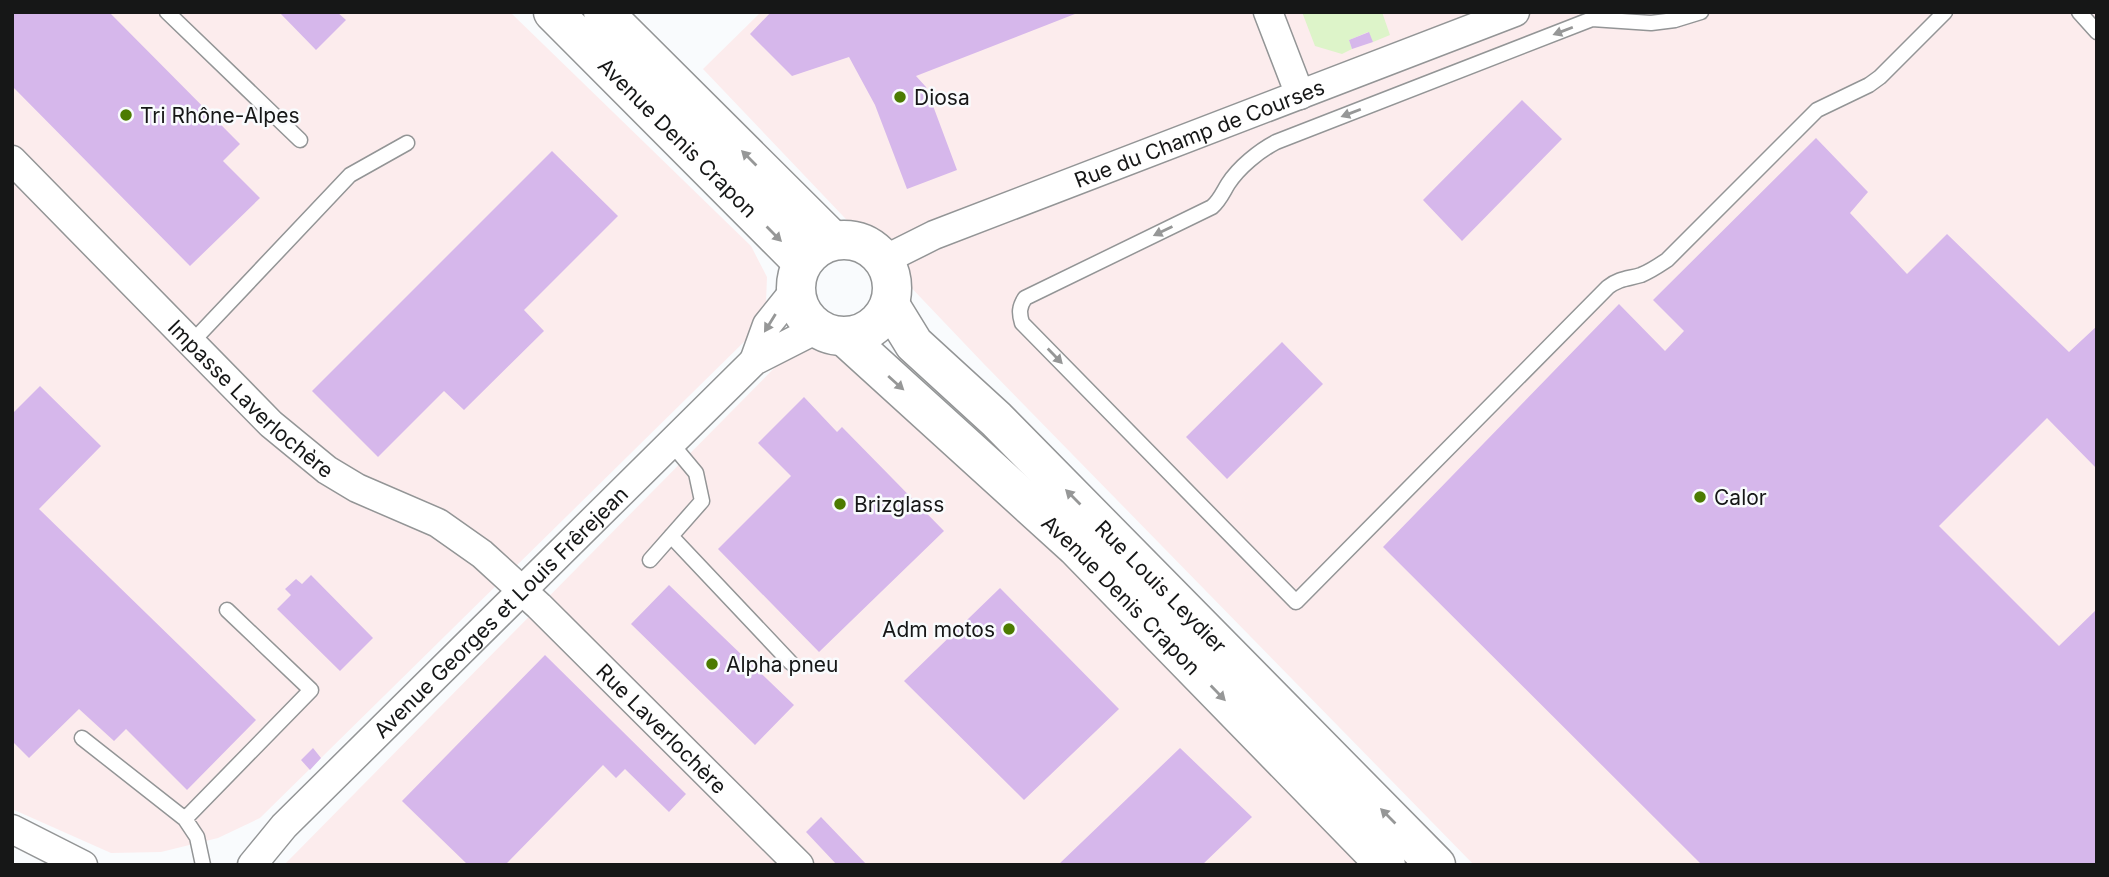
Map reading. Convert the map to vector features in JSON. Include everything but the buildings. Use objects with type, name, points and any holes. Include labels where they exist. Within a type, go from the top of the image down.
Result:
[{"type":"main road","name":"Avenue Denis Crapon","points":[[554,12],[799,276]]},
{"type":"main road","name":"Avenue Denis Crapon","points":[[603,12],[832,240]]},
{"type":"main road","points":[[832,240],[862,242],[884,260],[891,274],[893,289],[890,305],[880,321],[864,333],[831,333],[802,312],[799,276],[815,248],[832,240]]},
{"type":"main road","name":"Rue Louis Leydier","points":[[890,305],[914,344],[996,419],[1436,865]]},
{"type":"main road","name":"Avenue Denis Crapon","points":[[831,333],[1076,548],[1386,865]]},
{"type":"street","points":[[1268,12],[1300,95]]},
{"type":"street","name":"Rue du Champ de Courses","points":[[884,260],[934,235],[1515,12]]},
{"type":"street","name":"Impasse Laverlochère","points":[[12,159],[271,424],[327,470],[357,488],[453,532],[523,591]]},
{"type":"street","name":"Avenue Georges et Louis Frêrejean","points":[[252,865],[285,826],[754,360],[767,325],[799,276]]},
{"type":"street","name":"Avenue Georges et Louis Frêrejean","points":[[754,360],[831,333]]},
{"type":"street","name":"Rue Laverlochère","points":[[523,591],[799,865]]},
{"type":"street","points":[[12,829],[83,865]]},
{"type":"lane","points":[[167,12],[300,140]]},
{"type":"lane","points":[[1701,12],[1675,20],[1651,23],[1592,19],[1276,142],[1262,149],[1229,182],[1219,201],[1212,207],[1025,298],[1020,304],[1022,323],[1296,602],[1608,287],[1617,280],[1652,271],[1667,260],[1817,110],[1880,77],[1945,12]]},
{"type":"lane","points":[[2079,12],[2097,32]]},
{"type":"lane","points":[[191,343],[350,175],[407,143]]},
{"type":"lane","points":[[650,560],[702,501],[696,473],[670,443]]},
{"type":"lane","points":[[671,536],[791,663]]},
{"type":"lane","points":[[185,819],[311,690],[227,610]]},
{"type":"lane","points":[[82,738],[185,819],[197,836],[204,865]]},
{"type":"shaded area","points":[[12,12],[510,12],[751,246],[767,277],[766,302],[750,336],[260,818],[218,838],[161,852],[111,853],[12,809]]},
{"type":"shaded area","points":[[761,12],[2097,12],[2097,865],[1474,865],[983,363],[703,69]]},
{"type":"shaded area","points":[[818,341],[843,348],[869,366],[1364,865],[284,865],[794,348]]},
{"type":"green space","points":[[1302,12],[1382,12],[1390,35],[1373,42],[1368,32],[1349,40],[1352,49],[1342,54],[1315,46]]},
{"type":"place","name":"Diosa","points":[[900,97]]},
{"type":"place","name":"Tri Rhône-Alpes","points":[[126,115]]},
{"type":"place","name":"Calor","points":[[1700,497]]},
{"type":"place","name":"Brizglass","points":[[840,504]]},
{"type":"place","name":"Adm motos","points":[[1009,629]]},
{"type":"place","name":"Alpha pneu","points":[[712,664]]}]
